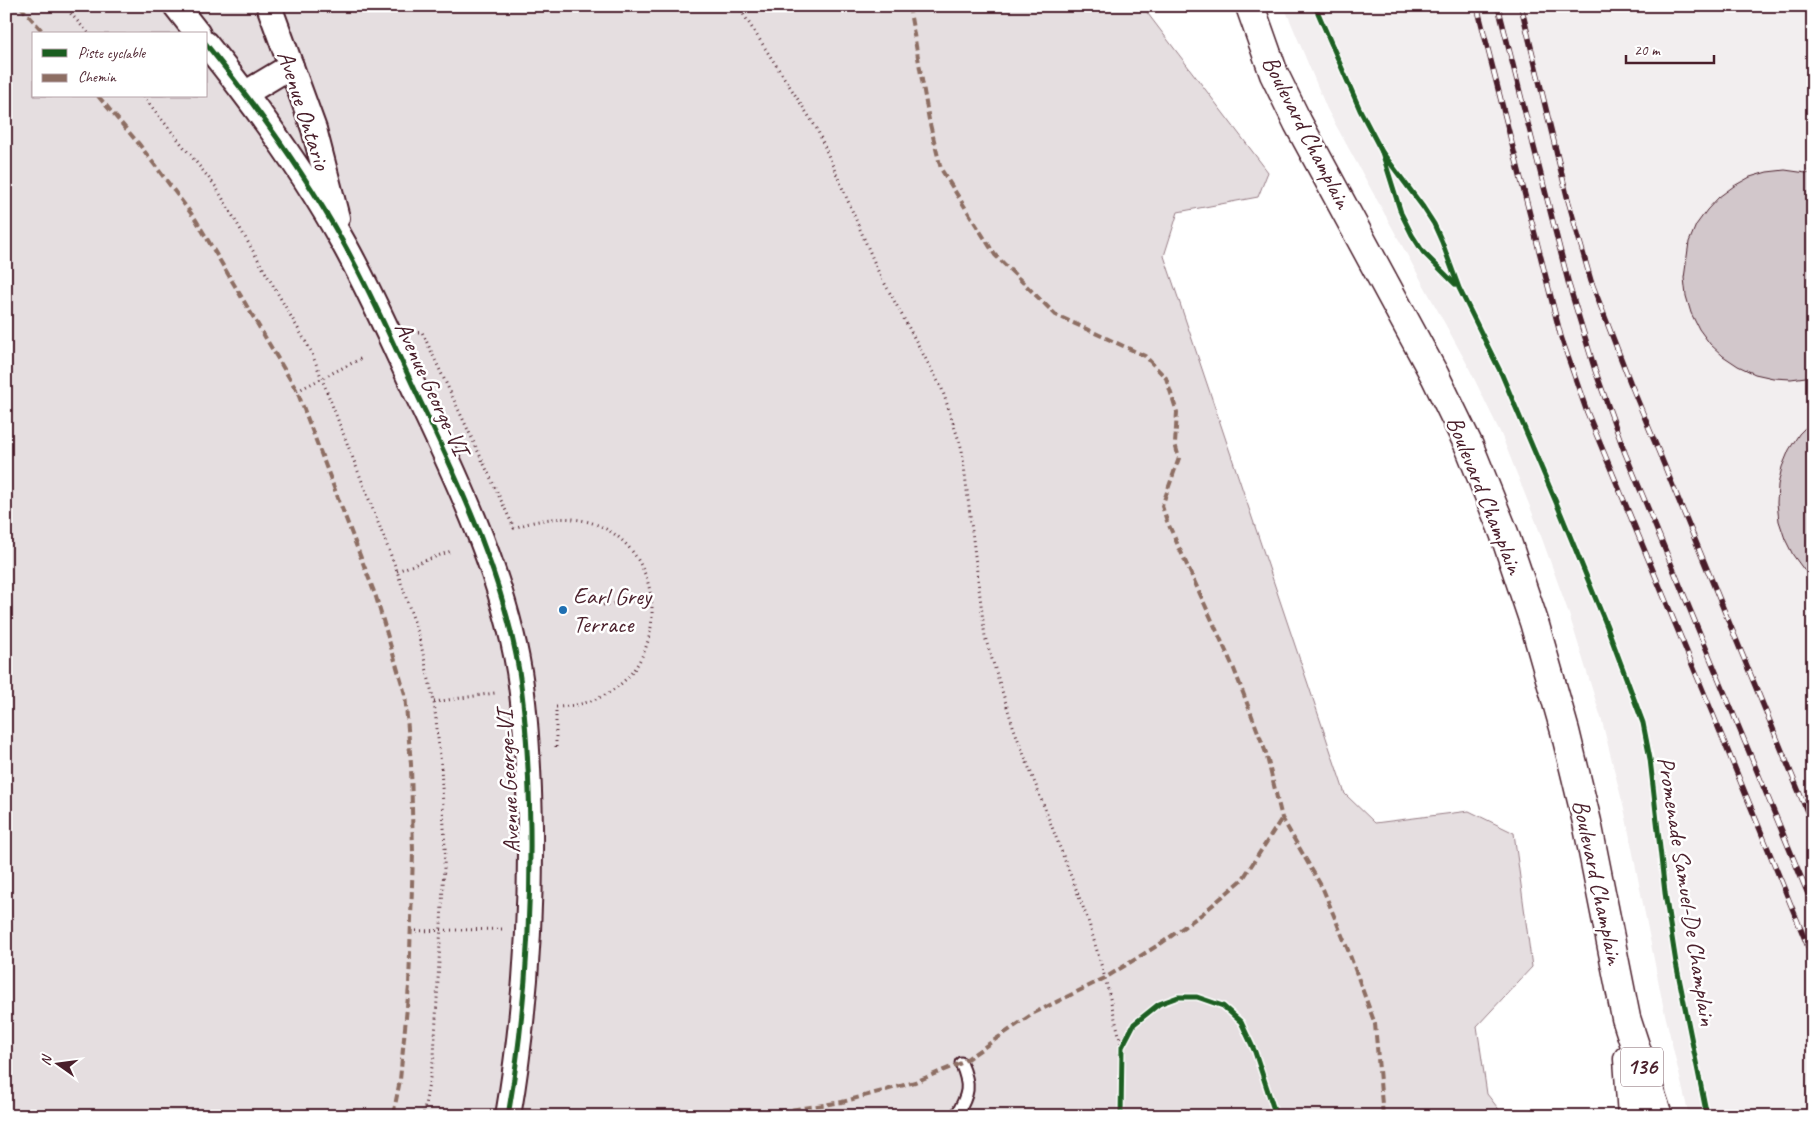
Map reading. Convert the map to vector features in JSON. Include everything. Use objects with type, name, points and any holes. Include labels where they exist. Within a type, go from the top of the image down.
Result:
[{"type":"main road","name":"Boulevard Champlain","points":[[1250,6],[1274,74],[1298,123],[1435,376],[1469,446],[1504,533],[1534,622],[1565,731],[1589,831],[1626,1018],[1658,1116]]},
{"type":"main road","name":"Boulevard Champlain","points":[[1626,1018],[1632,1116]]},
{"type":"street","points":[[176,6],[196,32]]},
{"type":"street","name":"Avenue Ontario","points":[[269,6],[314,129],[344,244]]},
{"type":"street","name":"Avenue George-VI","points":[[208,46],[246,93],[289,154],[344,244],[442,448],[494,571],[519,671],[525,722],[529,788],[530,929],[518,1062],[508,1116]]},
{"type":"street","points":[[246,93],[291,66]]},
{"type":"lane","points":[[956,1116],[966,1099],[968,1078],[962,1063]]},
{"type":"path","points":[[64,6],[87,32]]},
{"type":"path","points":[[738,6],[816,129],[878,271],[942,389],[962,450],[985,638],[1014,729],[1088,920],[1105,978],[1122,1047],[1122,1057]]},
{"type":"path","points":[[145,98],[216,187],[311,351],[397,571],[419,636],[434,702],[441,765],[445,848],[434,1056],[424,1116]]},
{"type":"path","points":[[415,331],[422,332],[514,528],[554,518],[573,518],[601,526],[616,534],[630,549],[641,564],[647,579],[653,611],[652,628],[645,651],[636,667],[622,683],[609,692],[587,702],[556,707],[556,756]]},
{"type":"path","points":[[297,391],[362,358]]},
{"type":"path","points":[[397,571],[451,551]]},
{"type":"path","points":[[603,605],[652,599]]},
{"type":"path","points":[[434,702],[496,693]]},
{"type":"path","points":[[411,932],[503,929]]},
{"type":"path","points":[[1122,1047],[1126,1039]]},
{"type":"shaded area","points":[[6,6],[1142,6],[1268,172],[1258,197],[1178,212],[1164,256],[1345,794],[1375,823],[1469,811],[1514,833],[1532,967],[1477,1026],[1487,1094],[1504,1116],[6,1116]]},
{"type":"shaded area","points":[[1284,6],[1813,6],[1813,1116],[1689,1116],[1664,1010],[1625,813],[1602,721],[1568,611],[1536,522],[1501,434],[1466,362],[1327,109]]},
{"type":"building","points":[[1785,170],[1813,174],[1813,376],[1791,379],[1755,374],[1723,356],[1710,344],[1699,329],[1691,313],[1686,296],[1684,278],[1689,242],[1696,225],[1719,197],[1750,177],[1767,172]]},
{"type":"building","points":[[1813,420],[1813,578],[1804,570],[1793,555],[1785,539],[1779,521],[1777,503],[1782,467],[1789,450],[1799,434]]},
{"type":"railway","points":[[1477,6],[1561,337],[1587,412],[1813,959]]},
{"type":"railway","points":[[1498,6],[1569,285],[1595,370],[1625,453],[1813,906]]},
{"type":"railway","points":[[1521,6],[1568,200],[1591,281],[1630,382],[1813,826]]},
{"type":"marked path","points":[[20,6],[43,32]]},
{"type":"marked path","points":[[909,6],[929,120],[941,169],[995,255],[1056,315],[1145,356],[1166,378],[1177,412],[1175,444],[1179,458],[1162,506],[1234,669],[1266,753],[1282,818],[1323,889],[1375,1024],[1383,1116]]},
{"type":"marked path","points":[[100,98],[139,144],[196,220],[297,391],[376,597],[405,694],[411,764],[413,853],[409,986],[400,1080],[393,1116]]},
{"type":"marked path","points":[[769,1116],[778,1112],[842,1102],[915,1082],[961,1063],[1034,1013],[1105,978],[1163,942],[1202,914],[1242,880],[1282,818]]},
{"type":"cycle path","points":[[1315,6],[1360,110],[1382,152],[1401,213],[1412,235],[1423,252],[1455,284]]},
{"type":"cycle path","points":[[208,47],[262,116],[297,166],[355,264],[468,506],[493,571],[503,604],[512,637],[522,691],[527,749],[530,827],[526,972],[519,1043],[508,1116]]},
{"type":"cycle path","name":"Promenade Samuel-De Champlain","points":[[1382,152],[1434,224],[1459,288],[1502,375],[1561,514],[1606,624],[1643,723],[1650,759],[1665,893],[1676,963],[1707,1116]]},
{"type":"cycle path","points":[[1121,1116],[1122,1047],[1134,1024],[1159,1004],[1178,997],[1197,997],[1223,1006],[1241,1022],[1255,1052],[1276,1116]]},
{"type":"place","name":"Earl Grey Terrace","points":[[563,610]]}]
